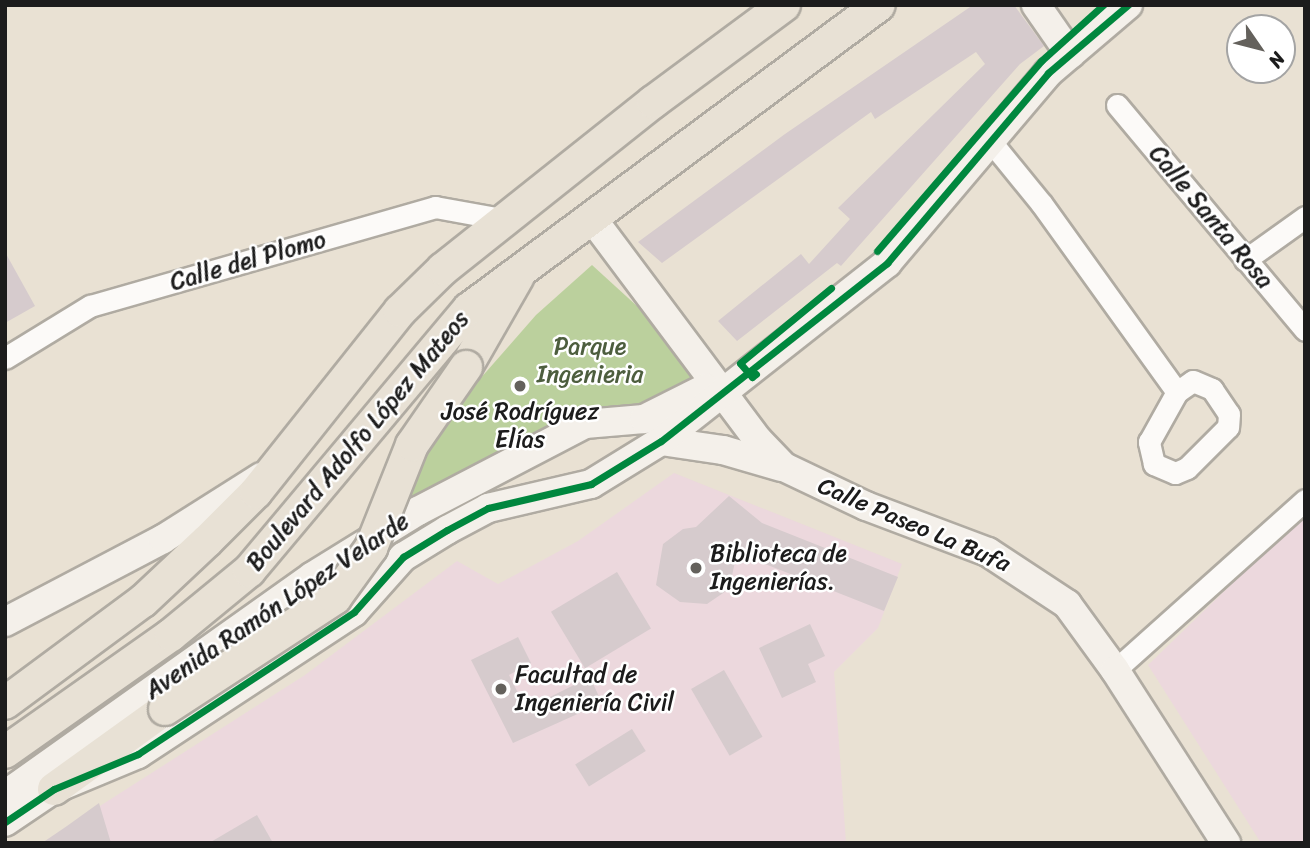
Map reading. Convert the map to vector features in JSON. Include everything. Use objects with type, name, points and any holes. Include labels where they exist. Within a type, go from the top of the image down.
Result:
[{"type":"main road","name":"Boulevard Adolfo López Mateos","points":[[5,703],[152,592],[248,500],[400,311],[502,219],[784,5]]},
{"type":"main road","name":"Boulevard Adolfo López Mateos","points":[[5,752],[171,635],[249,571],[441,339],[469,309],[524,265],[879,5]]},
{"type":"main road","points":[[54,789],[165,709],[335,598],[371,548],[412,445],[466,368],[524,265]]},
{"type":"street","points":[[1036,5],[1067,49]]},
{"type":"street","name":"Avenida Ramón López Velarde","points":[[5,822],[54,789],[138,754],[355,612],[403,557],[488,508],[591,484],[661,441],[751,361],[880,254],[1109,5]]},
{"type":"street","name":"Avenida Ramón López Velarde","points":[[5,795],[313,576],[492,470],[585,424],[644,419],[721,387],[887,263],[992,143],[1067,49],[1128,5]]},
{"type":"street","name":"Calle Santa Rosa","points":[[1117,105],[1305,330]]},
{"type":"street","points":[[992,143],[1041,203],[1177,392]]},
{"type":"street","name":"Calle del Plomo","points":[[5,358],[90,306],[435,207],[502,219]]},
{"type":"street","name":"Calle Paseo La Bufa","points":[[591,216],[758,440],[784,467],[1022,571],[1067,604],[1115,670],[1226,843]]},
{"type":"street","points":[[1245,260],[1305,217]]},
{"type":"street","points":[[661,441],[723,450],[784,467]]},
{"type":"street","name":"Boulevard Adolfo López Mateos","points":[[5,622],[163,539],[275,467]]},
{"type":"street","points":[[488,508],[492,470]]},
{"type":"street","points":[[1115,670],[1305,500]]},
{"type":"shaded area","points":[[674,473],[902,564],[878,628],[834,672],[846,843],[42,843],[305,675],[457,561],[498,584],[578,541]]},
{"type":"shaded area","points":[[1305,513],[1305,843],[1261,843],[1148,665]]},
{"type":"green space","name":"Parque Ingenieria","points":[[592,265],[717,379],[391,526],[406,490],[439,434],[479,380],[536,315]]},
{"type":"building","points":[[973,5],[1014,5],[1044,46],[1020,64],[841,266],[837,263],[737,341],[718,321],[801,254],[809,264],[850,219],[838,208],[985,64],[976,52],[875,119],[871,112],[662,263],[638,242],[785,134]]},
{"type":"building","points":[[5,252],[35,306],[5,323]]},
{"type":"building","points":[[729,496],[762,523],[898,577],[884,611],[737,553],[729,589],[707,604],[680,602],[656,585],[663,544],[683,529],[696,527]]},
{"type":"building","points":[[617,572],[651,629],[585,668],[551,612]]},
{"type":"building","points":[[810,624],[825,656],[808,664],[816,682],[782,698],[759,648]]},
{"type":"building","name":"Facultad de Ingeniería Civil","points":[[518,637],[531,663],[509,675],[526,709],[590,677],[602,703],[513,743],[471,660]]},
{"type":"building","points":[[724,670],[762,737],[730,756],[691,689]]},
{"type":"building","points":[[632,729],[646,751],[589,787],[575,765]]},
{"type":"building","points":[[99,803],[111,843],[42,843],[67,826]]},
{"type":"building","points":[[257,815],[273,843],[209,843]]},
{"type":"cycle path","points":[[877,251],[1041,61],[1103,5]]},
{"type":"cycle path","points":[[5,822],[54,789],[138,754],[354,612],[403,557],[447,530],[488,508],[591,484],[661,441],[887,263],[1048,73],[1128,5]]},
{"type":"cycle path","points":[[756,374],[752,377],[740,363],[831,288]]},
{"type":"place","name":"José Rodríguez Elías","points":[[520,386]]},
{"type":"place","name":"Biblioteca de Ingenierías.","points":[[696,568]]},
{"type":"place","name":"Facultad de Ingeniería Civil","points":[[501,689]]}]
